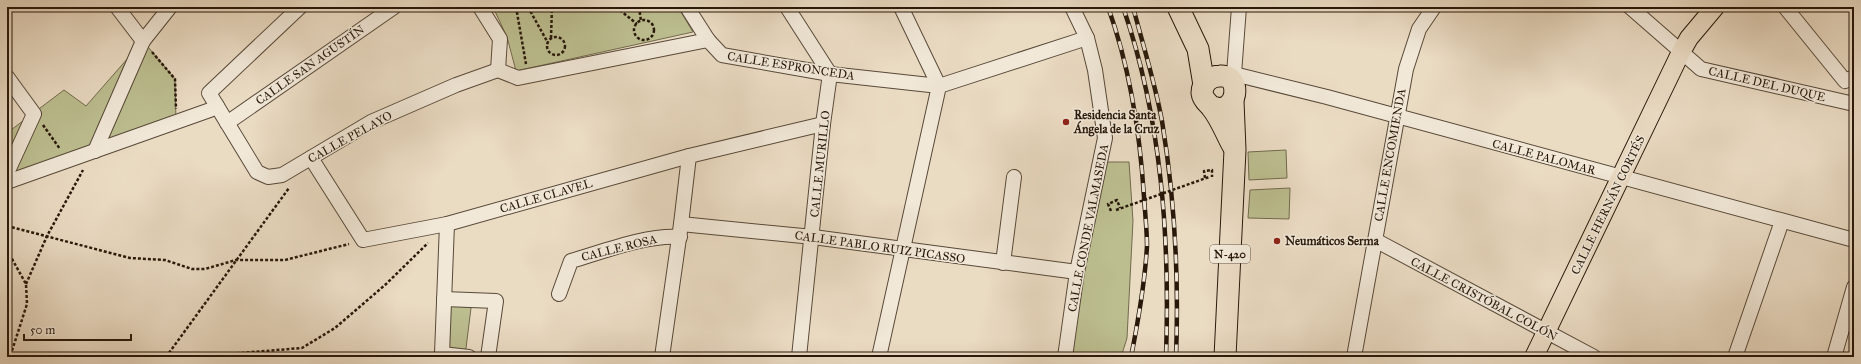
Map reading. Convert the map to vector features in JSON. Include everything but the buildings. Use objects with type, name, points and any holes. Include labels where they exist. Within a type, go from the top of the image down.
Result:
[{"type":"highway","name":"N-420","points":[[1178,7],[1198,49],[1222,78],[1235,86],[1236,94],[1233,101],[1235,150],[1225,357]]},
{"type":"highway","points":[[1222,78],[1202,94],[1205,102],[1212,108],[1235,150]]},
{"type":"highway","points":[[1212,108],[1224,108],[1233,101]]},
{"type":"main road","name":"CALLE HERNÁN CORTÉS","points":[[1534,357],[1681,52],[1689,38],[1715,7]]},
{"type":"street","points":[[117,7],[143,41]]},
{"type":"street","points":[[94,151],[143,41],[170,7]]},
{"type":"street","points":[[7,182],[210,110],[216,106],[209,93],[300,7]]},
{"type":"street","name":"CALLE SAN AGUSTÍN","points":[[227,123],[394,7]]},
{"type":"street","points":[[480,7],[500,39],[498,70],[518,78],[708,40]]},
{"type":"street","name":"CALLE ESPRONCEDA","points":[[687,7],[708,40],[722,55],[830,74],[939,86],[1087,38]]},
{"type":"street","points":[[787,7],[830,74]]},
{"type":"street","points":[[880,357],[939,86],[900,7]]},
{"type":"street","name":"CALLE CONDE VALMASEDA","points":[[1065,357],[1077,272],[1105,138],[1095,70],[1087,38],[1072,7]]},
{"type":"street","points":[[1222,78],[1240,7]]},
{"type":"street","name":"CALLE ENCOMIENDA","points":[[1354,357],[1396,116],[1406,69],[1419,29],[1434,7]]},
{"type":"street","name":"CALLE DEL DUQUE","points":[[1630,7],[1701,69],[1854,104]]},
{"type":"street","points":[[1785,7],[1849,79],[1833,98]]},
{"type":"street","name":"CALLE PELAYO","points":[[216,106],[257,172],[268,178],[282,175],[371,122],[456,85],[498,70]]},
{"type":"street","name":"CALLE MURILLO","points":[[799,357],[813,237],[823,124],[830,74]]},
{"type":"street","points":[[7,77],[34,114],[7,173]]},
{"type":"street","name":"CALLE PALOMAR","points":[[1222,78],[1396,116],[1854,240]]},
{"type":"street","name":"CALLE CLAVEL","points":[[363,240],[447,224],[689,156],[823,124]]},
{"type":"street","points":[[662,357],[689,156]]},
{"type":"street","points":[[311,158],[363,240]]},
{"type":"street","points":[[1003,263],[1014,177]]},
{"type":"street","points":[[1735,357],[1782,221]]},
{"type":"street","points":[[447,224],[441,355],[470,357]]},
{"type":"street","name":"CALLE PABLO RUIZ PICASSO","points":[[680,231],[813,237],[1077,272]]},
{"type":"street","name":"CALLE ROSA","points":[[559,294],[571,261],[643,241],[668,236],[680,231]]},
{"type":"street","name":"CALLE CRISTÓBAL COLÓN","points":[[1375,240],[1594,357]]},
{"type":"street","points":[[1834,357],[1854,287]]},
{"type":"street","points":[[444,299],[496,301],[488,357]]},
{"type":"path","points":[[516,7],[528,76]]},
{"type":"path","points":[[528,7],[548,43],[548,49],[551,54],[557,55],[562,53],[565,48],[564,42],[557,37],[551,39],[548,43]]},
{"type":"path","points":[[551,39],[552,7]]},
{"type":"path","points":[[616,7],[637,24]]},
{"type":"path","points":[[639,7],[641,21]]},
{"type":"path","points":[[641,21],[647,21],[652,26],[653,32],[647,39],[641,40],[636,36],[634,30],[637,24],[641,21]]},
{"type":"path","points":[[143,41],[175,80],[176,122]]},
{"type":"path","points":[[34,114],[69,160]]},
{"type":"path","points":[[26,284],[47,236],[94,151]]},
{"type":"path","points":[[1116,210],[1211,177],[1212,170],[1204,171],[1205,178]]},
{"type":"path","points":[[166,357],[292,184]]},
{"type":"path","points":[[1111,211],[1108,204],[1117,200],[1120,208]]},
{"type":"path","points":[[217,357],[302,348],[335,328],[385,285],[447,224]]},
{"type":"path","points":[[7,226],[130,258],[165,260],[192,269],[205,269],[236,260],[285,260],[363,240]]},
{"type":"path","points":[[7,250],[26,284],[27,304],[10,357]]},
{"type":"path","points":[[7,275],[11,257]]},
{"type":"green space","points":[[493,7],[678,7],[693,32],[516,71],[507,37]]},
{"type":"green space","points":[[143,41],[175,79],[176,122],[7,182],[7,133],[64,90],[86,106]]},
{"type":"green space","points":[[1286,150],[1287,178],[1249,180],[1248,152]]},
{"type":"green space","points":[[1100,162],[1129,162],[1133,221],[1127,338],[1121,357],[1065,357]]},
{"type":"green space","points":[[1290,188],[1289,219],[1248,218],[1250,190]]},
{"type":"green space","points":[[444,299],[472,300],[465,356],[442,354]]},
{"type":"railway","points":[[1108,7],[1116,30],[1133,101],[1140,149],[1146,228],[1147,246],[1145,273],[1131,357]]},
{"type":"railway","points":[[1123,7],[1147,93],[1161,180],[1166,268],[1166,357]]},
{"type":"railway","points":[[1133,7],[1162,121],[1170,180],[1176,268],[1176,357]]},
{"type":"place","name":"Residencia Santa Ángela de la Cruz","points":[[1066,122]]},
{"type":"place","name":"Neumáticos Serma","points":[[1277,241]]}]
